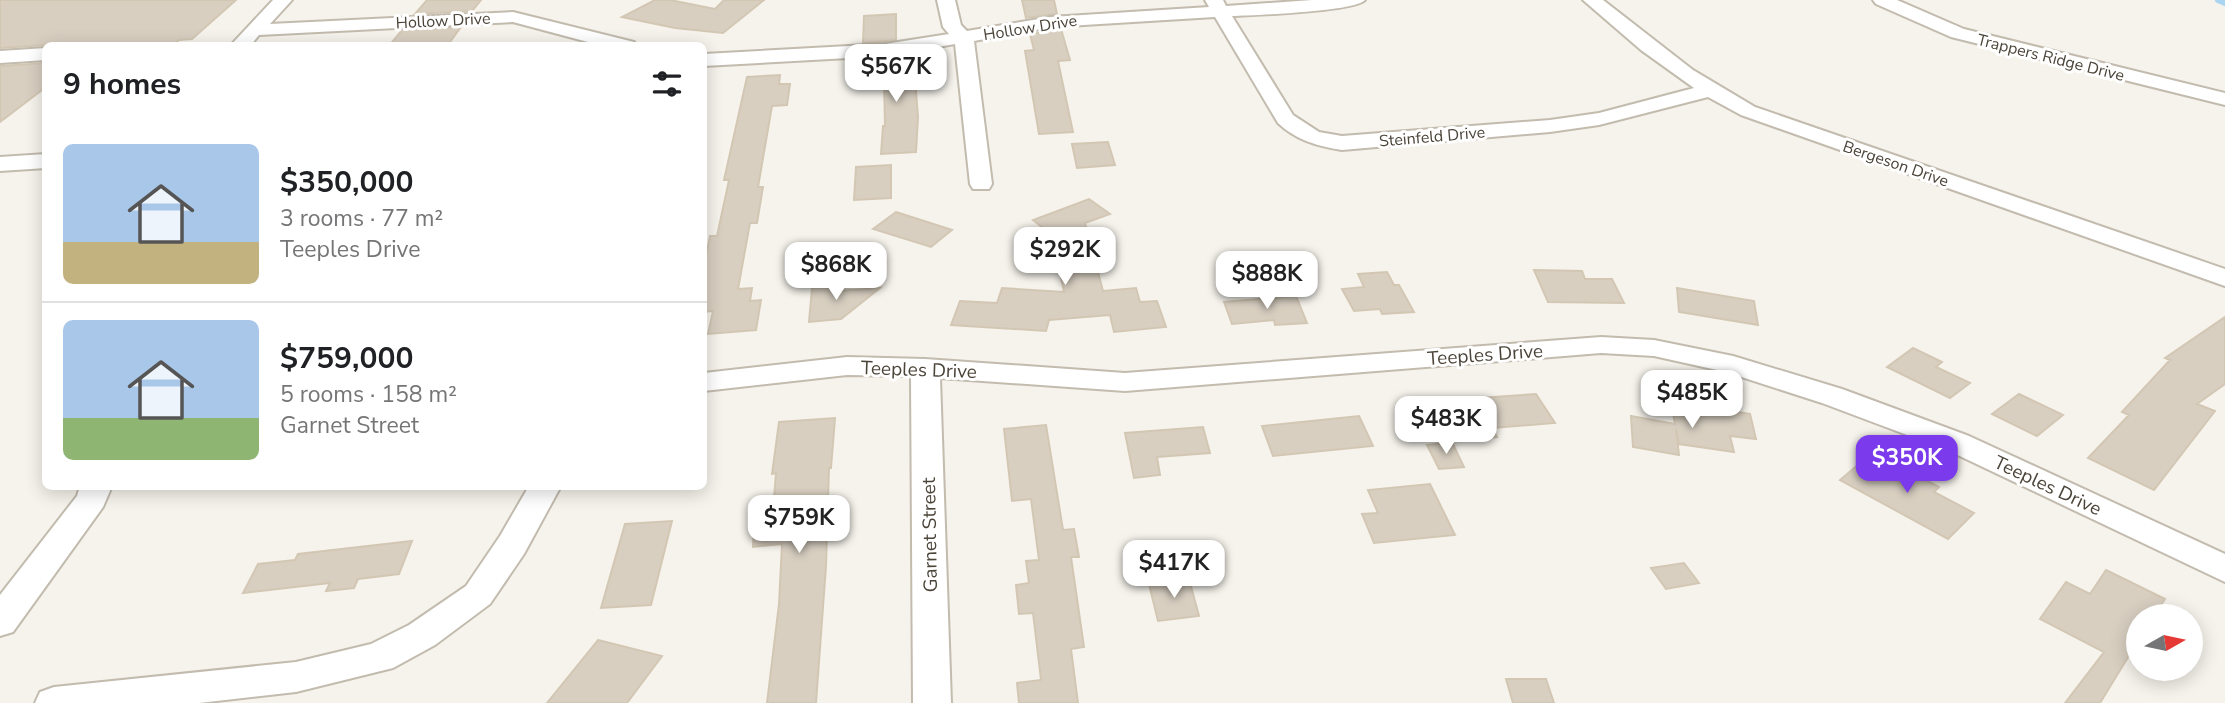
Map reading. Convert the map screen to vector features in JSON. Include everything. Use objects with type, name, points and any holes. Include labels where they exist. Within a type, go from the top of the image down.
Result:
[{"type":"street","points":[[243,42],[284,0]]},
{"type":"street","points":[[513,17],[524,0]]},
{"type":"street","points":[[946,0],[952,27],[964,38],[981,184]]},
{"type":"street","name":"Hollow Drive","points":[[707,60],[885,50],[1051,22],[1218,5],[1306,6],[1356,0]]},
{"type":"street","name":"Bergeson Drive","points":[[1592,0],[1679,71],[1708,91],[1748,110],[2225,278]]},
{"type":"street","name":"Trappers Ridge Drive","points":[[1882,0],[1958,33],[2225,99]]},
{"type":"street","name":"Steinfeld Drive","points":[[1218,5],[1285,119],[1300,132],[1317,139],[1342,143],[1550,126],[1599,119],[1708,91]]},
{"type":"street","name":"Hollow Drive","points":[[254,30],[513,17],[611,42]]},
{"type":"street","points":[[0,57],[42,54]]},
{"type":"street","points":[[0,164],[42,161]]},
{"type":"street","name":"Teeples Drive","points":[[707,382],[846,366],[926,368],[1125,382],[1601,345],[1654,348],[1745,368],[1832,396],[1958,443],[2225,569]]},
{"type":"street","name":"Garnet Street","points":[[926,368],[932,703]]},
{"type":"street","points":[[0,622],[92,499],[95,490]]},
{"type":"street","points":[[54,703],[296,677],[380,657],[422,635],[478,595],[512,545],[543,490]]},
{"type":"building","points":[[0,0],[236,0],[192,39],[177,42],[42,42],[42,45],[0,48]]},
{"type":"building","points":[[427,0],[481,0],[472,11],[415,14]]},
{"type":"building","points":[[655,0],[670,0],[715,9],[724,0],[764,0],[723,33],[675,28],[622,17]]},
{"type":"building","points":[[1022,0],[1054,0],[1057,14],[1026,18]]},
{"type":"building","points":[[896,14],[896,40],[863,43],[864,16]]},
{"type":"building","points":[[461,27],[450,42],[392,42],[402,30]]},
{"type":"building","points":[[1061,29],[1070,60],[1058,61],[1073,132],[1039,134],[1025,51],[1034,50],[1030,34]]},
{"type":"building","points":[[896,57],[895,67],[914,66],[918,117],[916,152],[881,154],[885,126],[884,80],[861,81],[862,60]]},
{"type":"building","points":[[42,63],[42,90],[0,122],[0,66]]},
{"type":"building","points":[[780,75],[779,84],[790,84],[787,105],[772,106],[758,187],[763,187],[757,223],[750,223],[738,289],[752,288],[750,301],[761,300],[756,330],[708,334],[713,311],[707,312],[707,251],[710,236],[717,236],[729,180],[724,180],[747,77]]},
{"type":"building","points":[[1108,142],[1115,165],[1077,168],[1072,144]]},
{"type":"building","points":[[891,165],[891,198],[854,200],[856,167]]},
{"type":"building","points":[[1089,199],[1110,214],[1085,223],[1103,291],[1136,288],[1140,302],[1157,301],[1166,327],[1114,332],[1110,315],[1049,320],[1046,331],[951,325],[960,301],[997,303],[1002,288],[1064,292],[1052,235],[1033,220]]},
{"type":"building","points":[[896,212],[952,230],[931,247],[873,229]]},
{"type":"building","points":[[1534,270],[1582,271],[1585,279],[1612,279],[1624,303],[1548,302]]},
{"type":"building","points":[[1387,272],[1394,285],[1399,285],[1414,312],[1382,314],[1380,309],[1354,311],[1342,289],[1364,287],[1358,274]]},
{"type":"building","points":[[839,286],[839,291],[880,288],[841,319],[809,322],[812,288]]},
{"type":"building","points":[[1677,288],[1754,301],[1758,325],[1679,312]]},
{"type":"building","points":[[1296,296],[1307,323],[1275,325],[1274,320],[1232,324],[1224,302]]},
{"type":"building","points":[[2225,317],[2225,384],[2197,404],[2215,411],[2154,490],[2088,458],[2129,415],[2122,412],[2170,360],[2165,358]]},
{"type":"building","points":[[1913,348],[1942,362],[1936,367],[1970,383],[1950,398],[1887,367]]},
{"type":"building","points":[[1536,394],[1555,423],[1492,428],[1497,437],[1444,441],[1424,402]]},
{"type":"building","points":[[2019,394],[2063,415],[2037,436],[1992,414]]},
{"type":"building","points":[[1671,402],[1750,414],[1756,439],[1730,436],[1734,452],[1679,444],[1676,429],[1679,455],[1633,447],[1631,416],[1675,424]]},
{"type":"building","points":[[1359,416],[1373,446],[1273,456],[1262,426]]},
{"type":"building","points":[[835,418],[829,468],[826,566],[816,703],[767,703],[779,604],[782,544],[753,547],[754,524],[772,523],[776,473],[772,474],[779,422]]},
{"type":"building","points":[[1046,425],[1063,530],[1074,529],[1079,557],[1071,557],[1084,647],[1071,649],[1078,703],[1019,703],[1017,683],[1041,680],[1033,613],[1019,614],[1016,585],[1029,583],[1026,561],[1039,560],[1031,499],[1012,501],[1004,429]]},
{"type":"building","points":[[1203,427],[1210,453],[1157,457],[1160,475],[1134,478],[1125,433]]},
{"type":"building","points":[[1452,442],[1464,467],[1439,469],[1427,445]]},
{"type":"building","points":[[1873,452],[1939,487],[1934,492],[1974,513],[1948,539],[1840,480]]},
{"type":"building","points":[[1430,484],[1455,535],[1374,543],[1362,514],[1378,513],[1368,490]]},
{"type":"building","points":[[672,521],[651,605],[601,608],[625,524]]},
{"type":"building","points":[[412,541],[399,574],[358,579],[354,588],[326,591],[330,583],[243,593],[258,564],[295,560],[298,554]]},
{"type":"building","points":[[1684,563],[1699,583],[1666,589],[1651,568]]},
{"type":"building","points":[[2106,570],[2165,599],[2162,604],[2126,604],[2126,661],[2100,703],[2065,703],[2104,652],[2040,619],[2066,582],[2090,594]]},
{"type":"building","points":[[1189,579],[1199,616],[1158,621],[1149,584]]},
{"type":"building","points":[[598,640],[662,656],[627,703],[547,703]]},
{"type":"building","points":[[1506,679],[1546,679],[1554,703],[1513,703]]},
{"type":"waterway","points":[[2218,0],[2225,3]]}]
